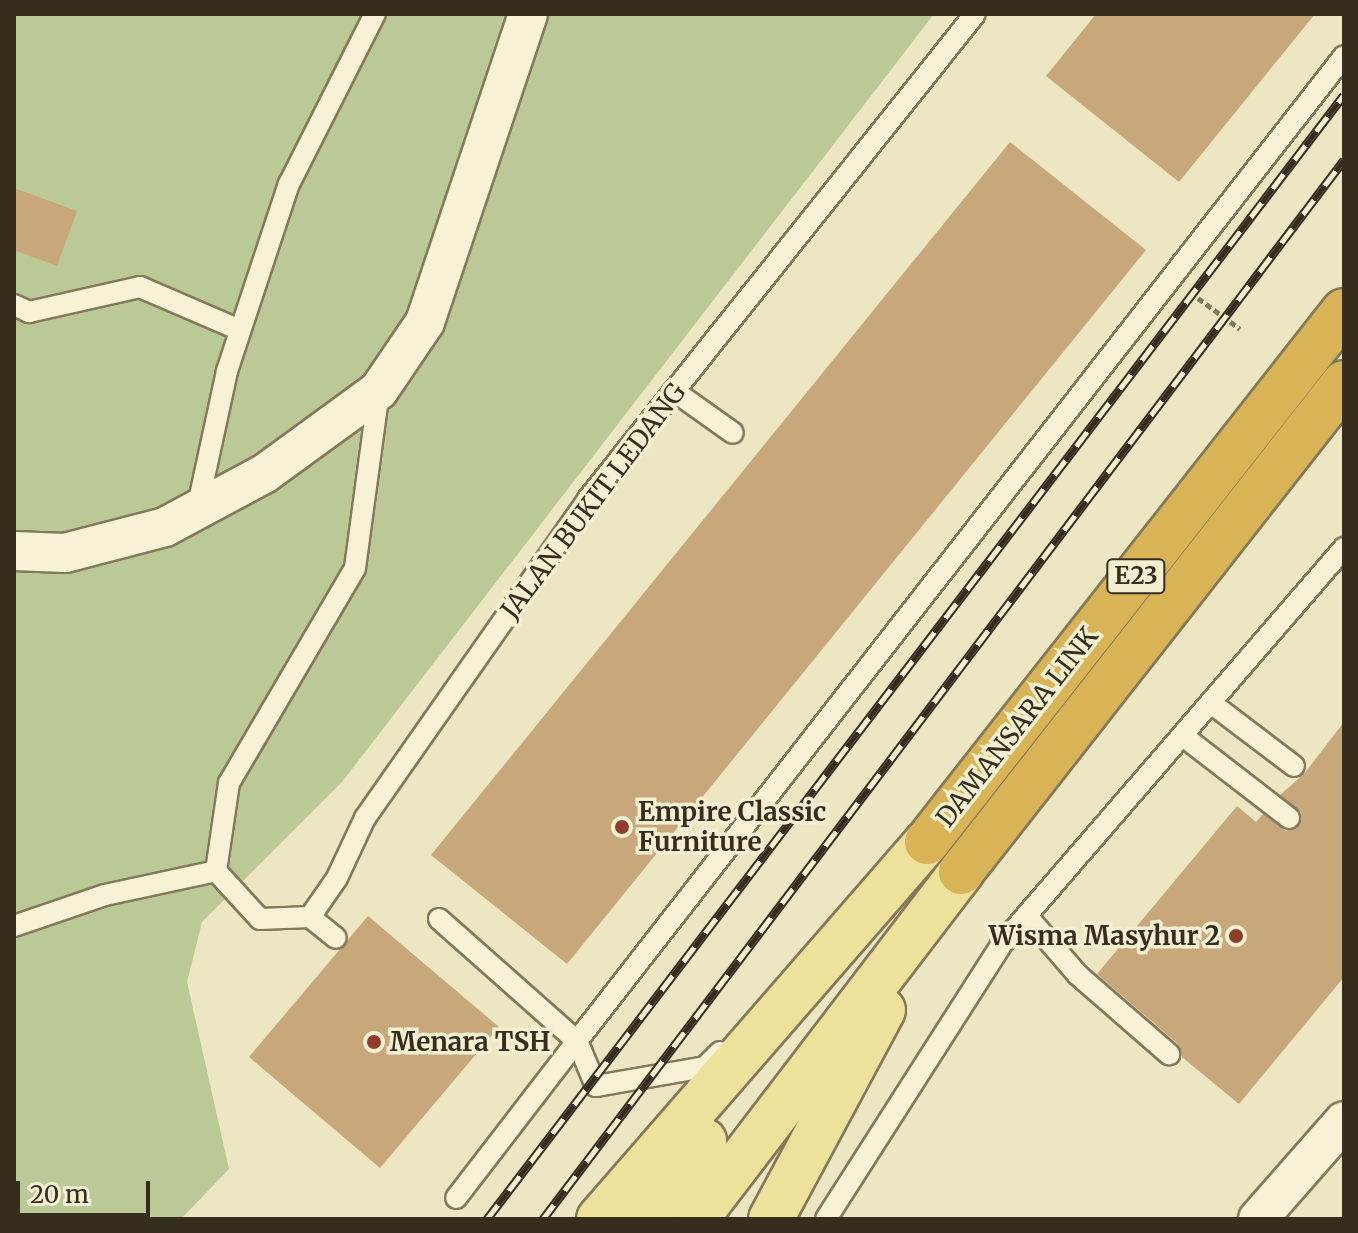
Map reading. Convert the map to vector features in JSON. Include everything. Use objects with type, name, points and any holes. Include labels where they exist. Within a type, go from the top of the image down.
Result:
[{"type":"highway","name":"DAMANSARA LINK","points":[[927,842],[1344,311]]},
{"type":"highway","name":"DAMANSARA LINK","points":[[961,872],[1344,383]]},
{"type":"main road","points":[[599,1219],[927,842]]},
{"type":"main road","points":[[645,1219],[927,842]]},
{"type":"main road","points":[[696,1219],[961,872]]},
{"type":"main road","points":[[771,1219],[961,872]]},
{"type":"street","points":[[14,551],[65,553],[165,527],[264,474],[379,390],[425,322],[528,14]]},
{"type":"street","points":[[1258,1219],[1344,1121]]},
{"type":"lane","points":[[197,510],[240,330],[289,184],[375,14]]},
{"type":"lane","name":"JALAN BUKIT LEDANG","points":[[310,917],[337,878],[365,818],[588,499],[975,14]]},
{"type":"lane","points":[[456,1198],[1344,56]]},
{"type":"lane","points":[[14,305],[29,312],[140,287],[240,330]]},
{"type":"lane","points":[[216,871],[229,783],[355,568],[379,390]]},
{"type":"lane","points":[[674,391],[733,433]]},
{"type":"lane","points":[[832,1216],[1001,945],[1344,549]]},
{"type":"lane","points":[[1211,703],[1294,766]]},
{"type":"lane","points":[[1183,736],[1289,818]]},
{"type":"lane","points":[[439,919],[577,1041],[596,1086],[705,1067],[927,842]]},
{"type":"lane","points":[[216,871],[260,919],[310,917],[336,938]]},
{"type":"lane","points":[[14,926],[105,895],[216,871]]},
{"type":"lane","points":[[1027,916],[1078,975],[1169,1054]]},
{"type":"path","points":[[1171,278],[1240,329]]},
{"type":"green space","points":[[14,14],[934,14],[342,782],[202,922],[187,982],[229,1169],[181,1219],[14,1219]]},
{"type":"building","points":[[1096,14],[1315,14],[1179,182],[1046,76]]},
{"type":"building","points":[[1010,142],[1146,250],[567,964],[431,855]]},
{"type":"building","points":[[14,188],[77,211],[57,266],[14,250]]},
{"type":"building","name":"Wisma Masyhur 2","points":[[1344,722],[1344,977],[1239,1104],[1182,1057],[1178,1044],[1097,974],[1237,806],[1256,822],[1263,814],[1286,831],[1299,826],[1301,812],[1280,795],[1304,774]]},
{"type":"building","name":"Menara TSH","points":[[368,916],[499,1027],[380,1168],[249,1057]]},
{"type":"railway","points":[[487,1219],[1344,95]]},
{"type":"railway","points":[[543,1219],[1344,160]]},
{"type":"place","name":"Empire Classic Furniture","points":[[622,827]]},
{"type":"place","name":"Wisma Masyhur 2","points":[[1236,936]]},
{"type":"place","name":"Menara TSH","points":[[374,1042]]}]
